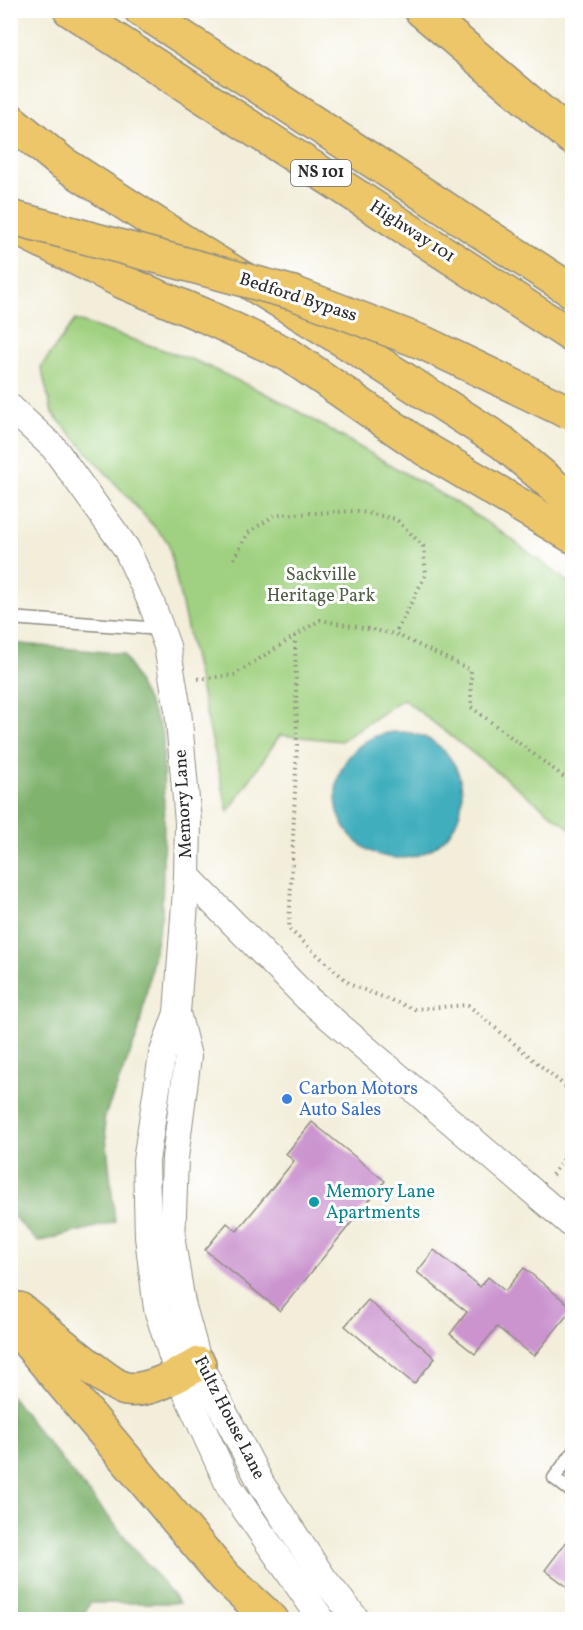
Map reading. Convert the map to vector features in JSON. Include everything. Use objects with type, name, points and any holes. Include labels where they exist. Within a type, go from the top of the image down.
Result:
[{"type":"highway","name":"Highway 101","points":[[70,10],[573,336]]},
{"type":"highway","name":"NS 101","points":[[141,10],[573,291]]},
{"type":"highway","points":[[421,10],[573,138]]},
{"type":"highway","points":[[10,120],[61,162],[502,442],[573,501]]},
{"type":"highway","name":"Bedford Bypass","points":[[10,217],[293,293],[424,344],[570,413]]},
{"type":"highway","points":[[10,225],[123,282],[205,316],[289,355],[425,449],[573,536]]},
{"type":"highway","points":[[10,1302],[106,1378],[124,1389],[143,1389],[189,1370]]},
{"type":"highway","points":[[10,1320],[225,1577],[272,1620]]},
{"type":"street","name":"Memory Lane","points":[[10,407],[54,448],[126,548],[151,602],[167,646],[178,710],[188,822],[187,876],[307,998],[573,1225]]},
{"type":"street","name":"Fultz House Lane","points":[[187,876],[177,1013],[162,1055],[146,1161],[148,1237],[157,1309],[189,1370],[262,1485],[324,1579],[357,1620]]},
{"type":"street","name":"Fultz House Lane","points":[[189,1370],[230,1488],[322,1620]]},
{"type":"lane","points":[[10,618],[161,629]]},
{"type":"lane","points":[[573,1454],[554,1478],[573,1492]]},
{"type":"path","points":[[234,559],[248,533],[275,514],[357,511],[396,519],[423,546],[426,574],[395,634]]},
{"type":"path","points":[[173,681],[234,675],[320,620],[395,634],[471,670],[471,706],[573,783]]},
{"type":"path","points":[[295,636],[297,745],[289,929],[351,985],[414,1009],[468,1005],[573,1092]]},
{"type":"green space","name":"Sackville Heritage Park","points":[[75,320],[196,361],[275,398],[463,507],[506,535],[572,585],[572,830],[403,699],[341,741],[280,735],[228,812],[168,542],[52,413],[41,367]]},
{"type":"green space","points":[[11,643],[124,654],[163,733],[162,913],[138,1034],[104,1118],[115,1222],[38,1242],[10,1213]]},
{"type":"green space","points":[[11,1396],[179,1603],[90,1603],[81,1619],[11,1619]]},
{"type":"water","points":[[399,732],[423,737],[444,750],[457,771],[462,795],[457,819],[444,840],[423,853],[399,858],[375,853],[354,840],[341,819],[336,795],[341,771],[354,750],[375,737]]},
{"type":"building","name":"Memory Lane Apartments","points":[[312,1122],[385,1181],[280,1311],[205,1250],[227,1223],[237,1231],[294,1161],[286,1154]]},
{"type":"building","points":[[434,1250],[480,1287],[488,1277],[505,1291],[524,1268],[573,1308],[534,1356],[497,1327],[475,1354],[450,1334],[467,1312],[417,1272]]},
{"type":"building","points":[[368,1300],[435,1358],[414,1384],[345,1326]]},
{"type":"building","points":[[573,1533],[573,1591],[545,1570]]},
{"type":"place","name":"Carbon Motors Auto Sales","points":[[287,1099]]},
{"type":"place","name":"Memory Lane Apartments","points":[[314,1202]]}]
